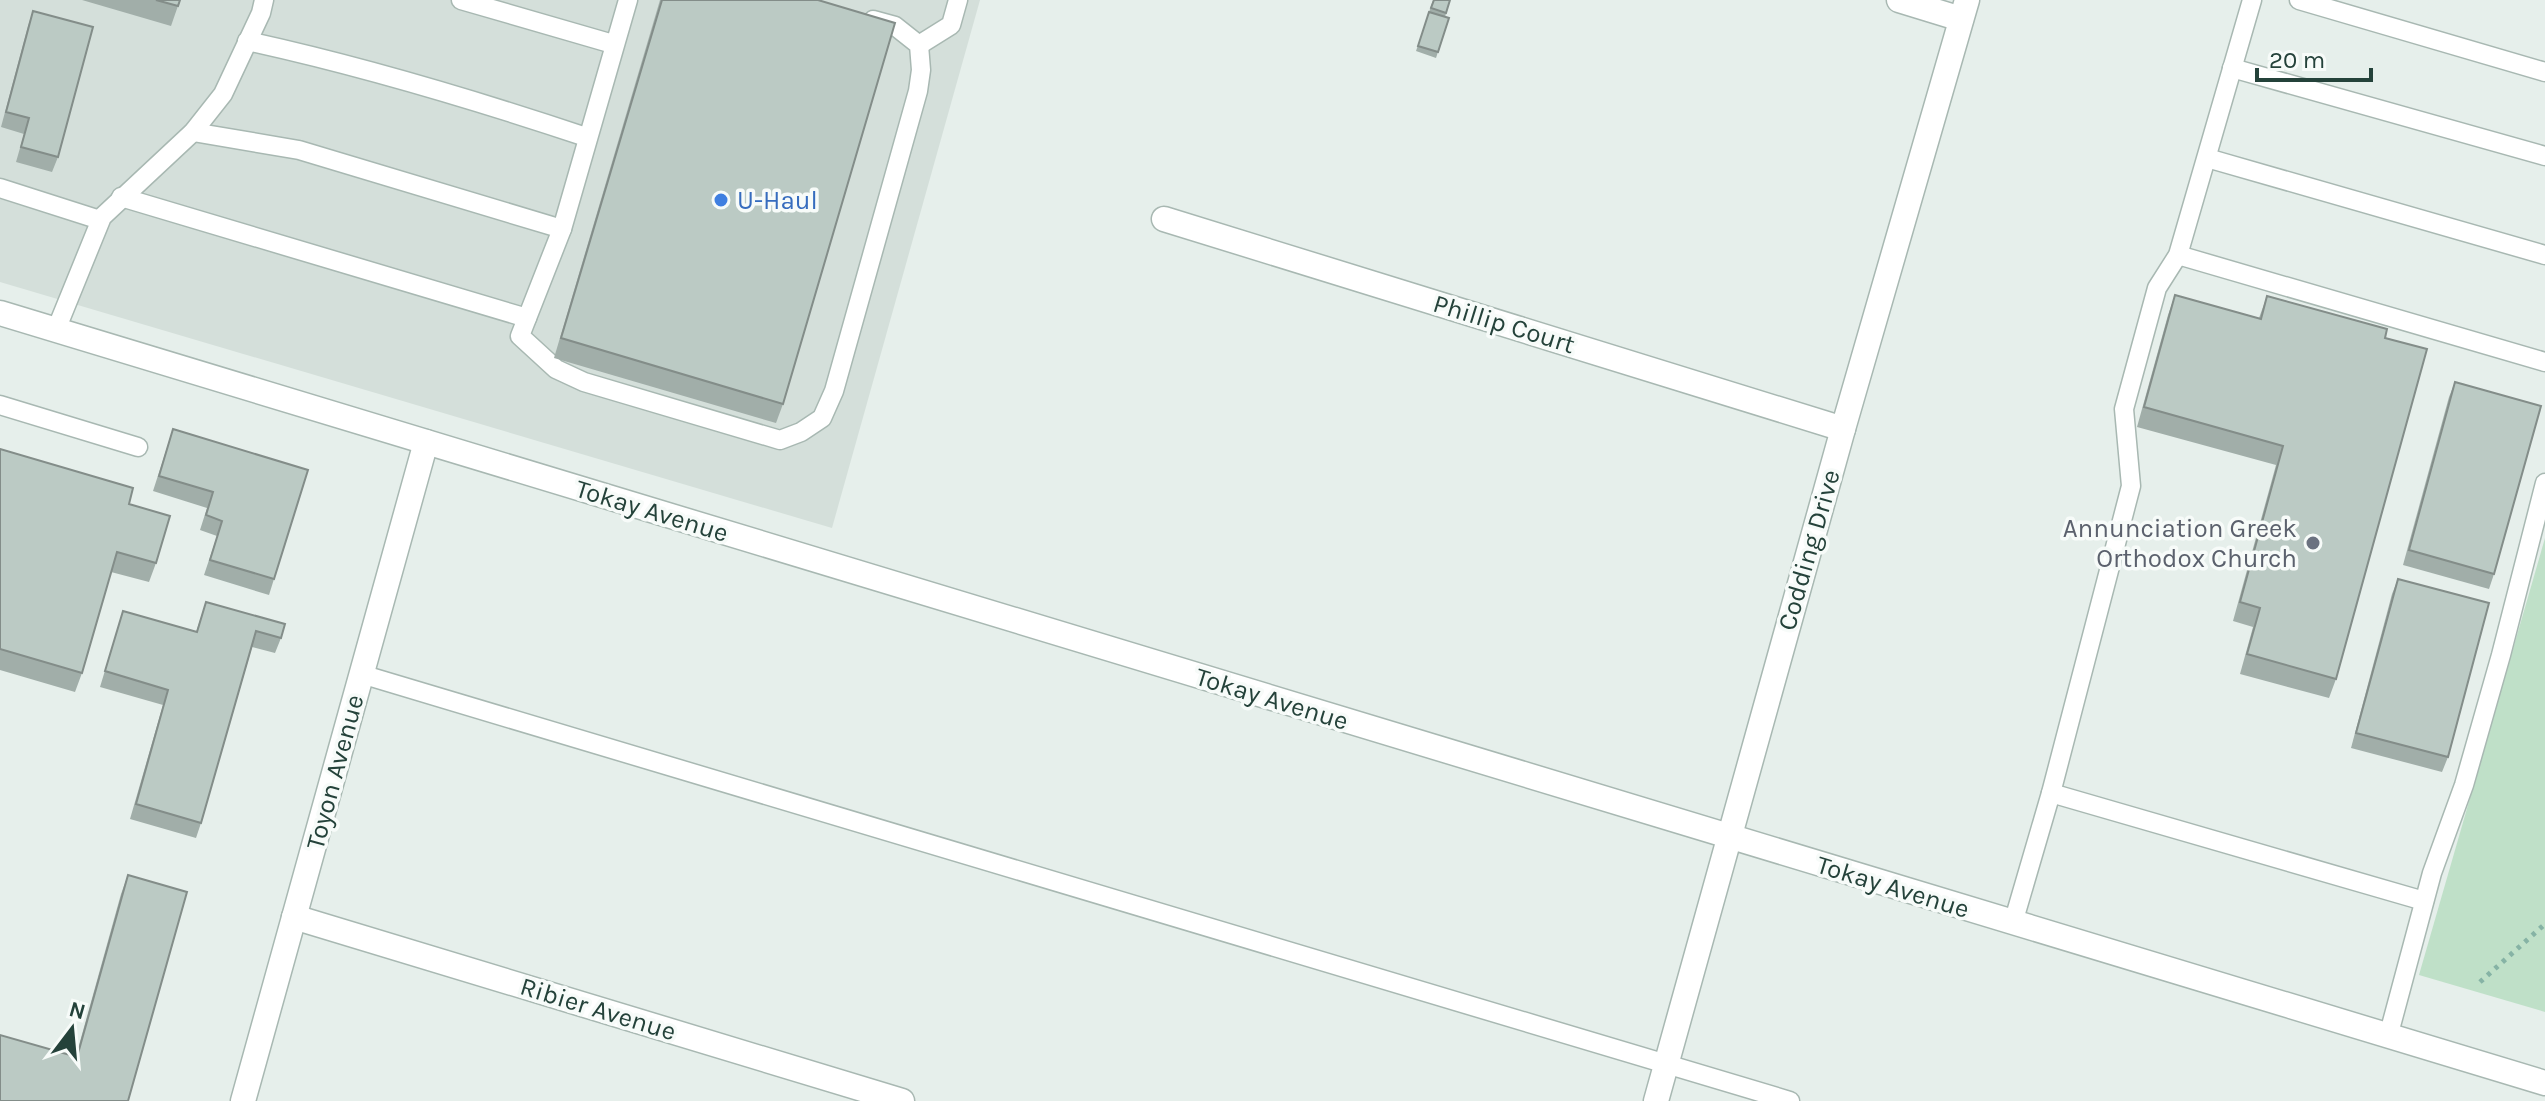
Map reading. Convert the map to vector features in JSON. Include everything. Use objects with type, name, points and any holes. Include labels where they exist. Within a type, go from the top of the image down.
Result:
[{"type":"street","points":[[1899,0],[1964,9]]},
{"type":"street","name":"Codding Drive","points":[[1656,1101],[1843,429],[1964,9]]},
{"type":"street","name":"Phillip Court","points":[[1164,219],[1843,429]]},
{"type":"street","name":"Tokay Avenue","points":[[0,313],[2545,1083]]},
{"type":"street","name":"Toyon Avenue","points":[[243,1101],[426,442]]},
{"type":"street","name":"Ribier Avenue","points":[[294,917],[902,1101]]},
{"type":"lane","points":[[56,330],[100,220],[193,132],[223,94],[264,0]]},
{"type":"lane","points":[[461,0],[613,44]]},
{"type":"lane","points":[[628,0],[586,137],[562,229],[520,336],[556,369],[584,382],[780,440],[801,432],[822,418],[834,391],[918,91],[921,70],[919,45],[895,26],[859,15]]},
{"type":"lane","points":[[919,45],[951,25],[958,0]]},
{"type":"lane","points":[[2013,923],[2051,793],[2131,486],[2124,409],[2157,288],[2178,255],[2252,0]]},
{"type":"lane","points":[[2299,0],[2545,72]]},
{"type":"lane","points":[[247,41],[319,57],[437,90],[586,137]]},
{"type":"lane","points":[[2232,68],[2545,156]]},
{"type":"lane","points":[[193,132],[299,150],[562,229]]},
{"type":"lane","points":[[2207,158],[2545,255]]},
{"type":"lane","points":[[0,188],[100,220]]},
{"type":"lane","points":[[121,197],[527,318]]},
{"type":"lane","points":[[2178,255],[2545,362]]},
{"type":"lane","points":[[0,405],[138,447]]},
{"type":"lane","points":[[2388,1037],[2424,901],[2464,785],[2501,655],[2545,483]]},
{"type":"lane","points":[[361,674],[1790,1101]]},
{"type":"lane","points":[[2051,793],[2424,901]]},
{"type":"path","points":[[2480,982],[2545,924]]},
{"type":"shaded area","points":[[0,0],[980,0],[832,528],[0,282]]},
{"type":"green space","points":[[2545,538],[2545,1012],[2419,975]]},
{"type":"building","points":[[156,0],[180,0],[178,6]]},
{"type":"building","name":"U-Haul","points":[[662,0],[818,0],[895,23],[783,404],[561,338]]},
{"type":"building","points":[[1434,0],[1450,0],[1446,13],[1431,8]]},
{"type":"building","points":[[33,11],[93,27],[58,157],[21,147],[29,118],[6,112]]},
{"type":"building","points":[[1429,12],[1449,18],[1438,52],[1418,46]]},
{"type":"building","name":"Annunciation Greek Orthodox Church","points":[[2175,295],[2261,319],[2267,296],[2387,329],[2385,338],[2427,349],[2336,679],[2247,654],[2260,608],[2240,602],[2283,446],[2144,407]]},
{"type":"building","points":[[2455,382],[2541,406],[2494,574],[2409,550]]},
{"type":"building","points":[[173,429],[308,470],[274,579],[210,560],[222,521],[206,515],[213,492],[159,476]]},
{"type":"building","points":[[0,449],[133,488],[129,504],[170,516],[156,563],[117,552],[82,673],[0,649]]},
{"type":"building","points":[[2398,579],[2489,603],[2448,757],[2356,733]]},
{"type":"building","points":[[206,602],[285,624],[281,638],[256,631],[201,823],[136,804],[168,690],[105,671],[123,611],[197,632]]},
{"type":"building","points":[[128,875],[187,892],[128,1101],[0,1101],[0,1035],[77,1057]]},
{"type":"place","name":"U-Haul","points":[[721,200]]},
{"type":"place","name":"Annunciation Greek Orthodox Church","points":[[2313,543]]}]
